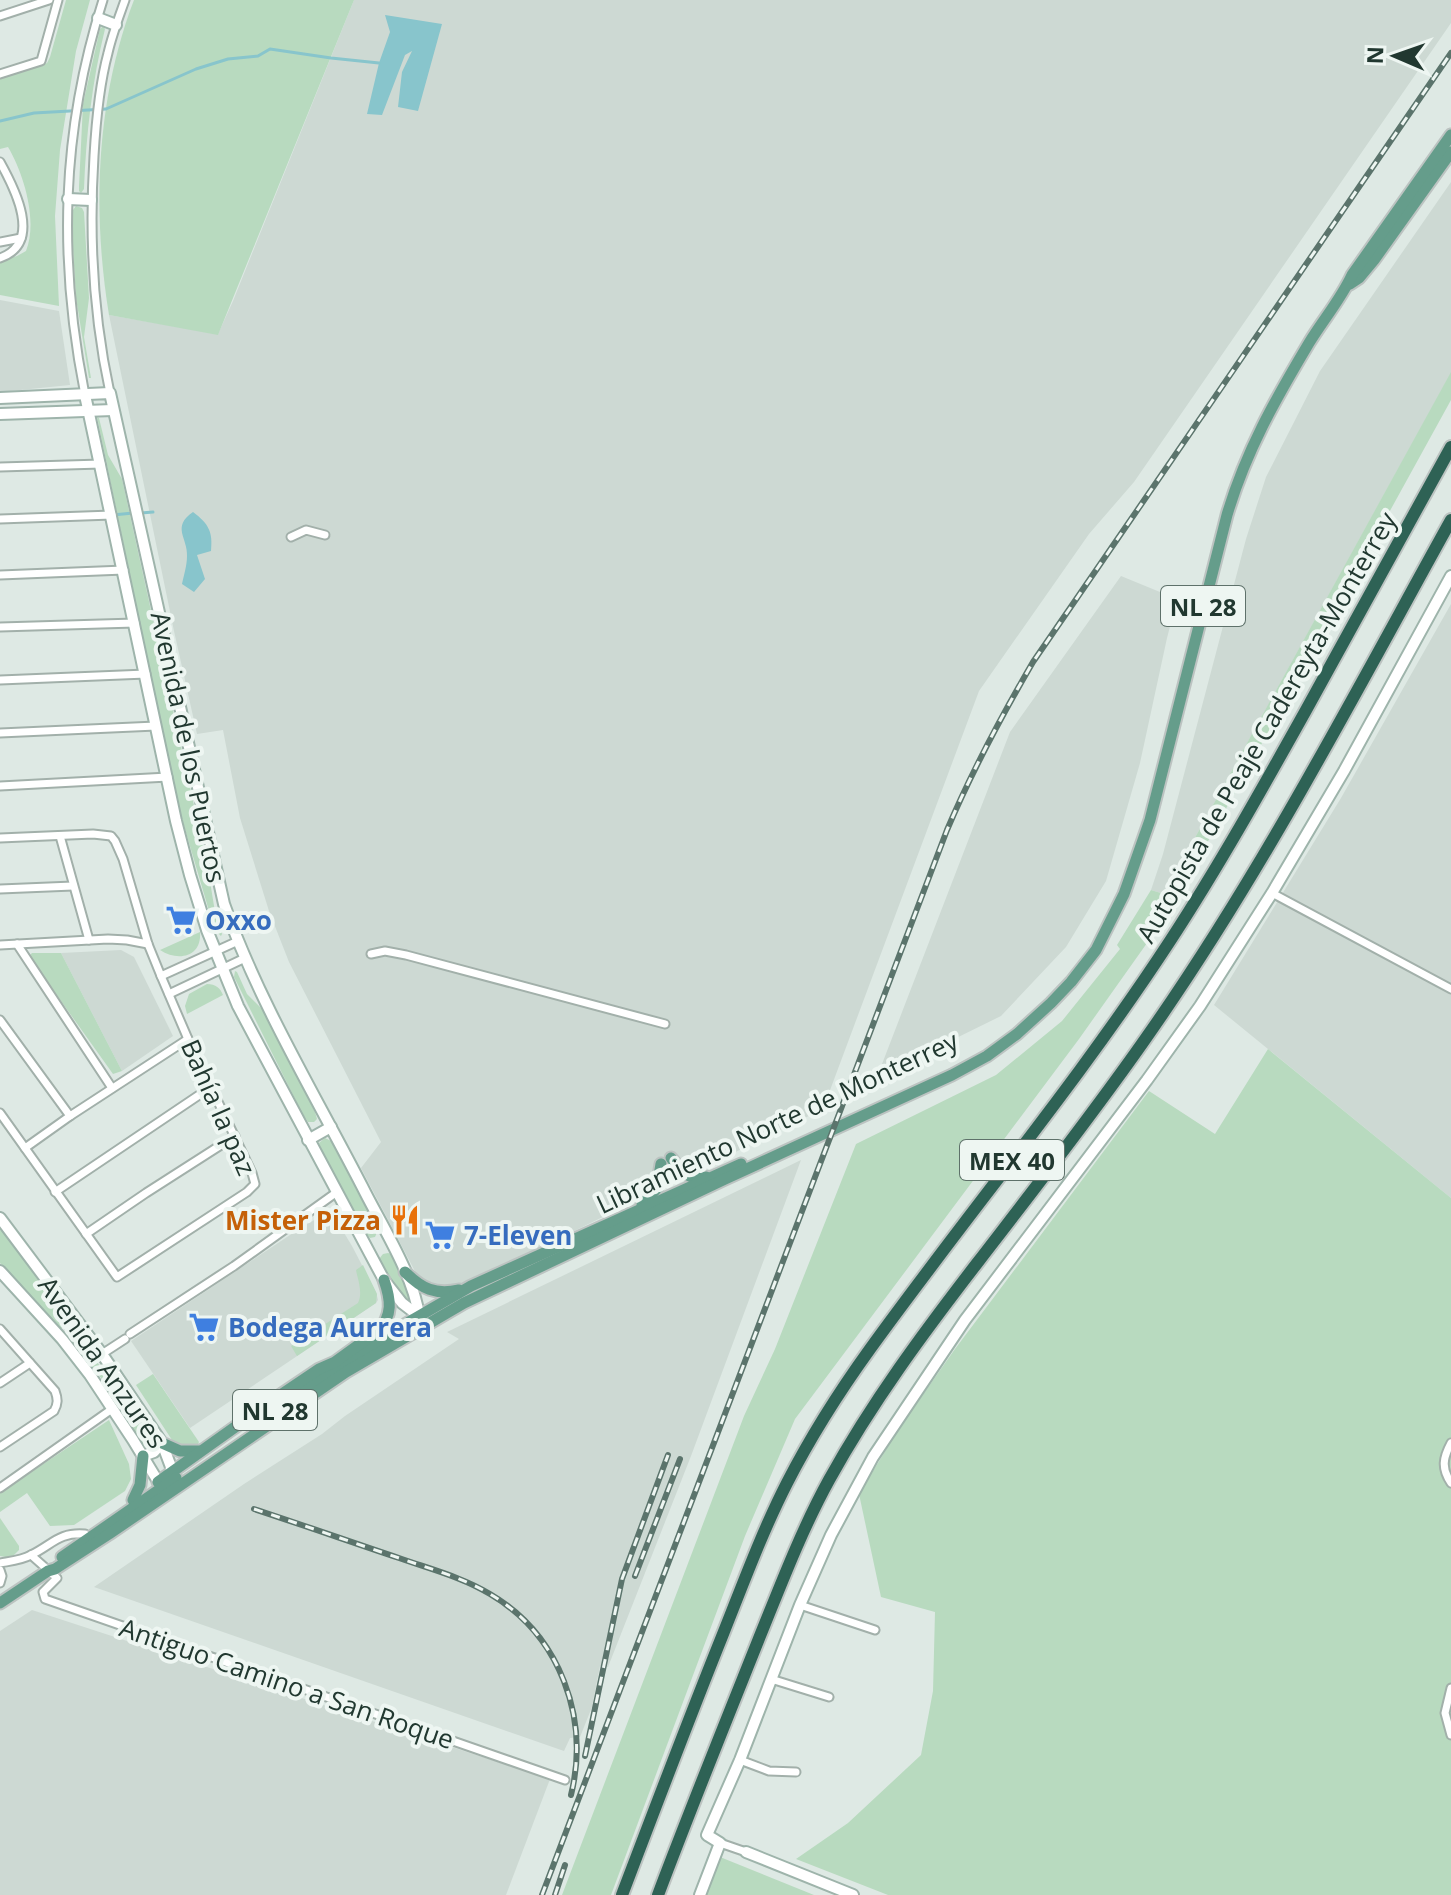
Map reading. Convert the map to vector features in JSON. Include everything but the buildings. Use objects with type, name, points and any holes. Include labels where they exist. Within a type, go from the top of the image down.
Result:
[{"type":"highway","name":"Autopista de Peaje Cadereyta-Monterrey","points":[[622,1895],[758,1547],[807,1446],[870,1349],[1058,1100],[1181,924],[1260,793],[1451,447]]},
{"type":"highway","name":"MEX 40","points":[[658,1895],[809,1520],[859,1427],[906,1357],[1104,1096],[1213,939],[1301,794],[1451,520]]},
{"type":"main road","name":"Libramiento Norte de Monterrey","points":[[0,1603],[167,1478],[341,1369],[464,1303],[971,1066],[1017,1034],[1051,1003],[1096,950],[1124,894],[1150,820],[1199,619],[1237,482],[1272,405],[1352,275],[1451,135]]},
{"type":"main road","points":[[1399,226],[1436,157],[1451,143]]},
{"type":"main road","name":"Libramiento Norte de Monterrey","points":[[1346,287],[1366,270],[1451,152]]},
{"type":"main road","name":"Libramiento Norte de Monterrey","points":[[419,1316],[471,1286],[718,1173],[886,1101],[964,1063],[998,1042],[1032,1015],[1099,942]]},
{"type":"main road","points":[[635,1211],[657,1188],[666,1161],[698,1179],[718,1173]]},
{"type":"main road","points":[[405,1272],[418,1285],[432,1291],[446,1292],[471,1286]]},
{"type":"main road","points":[[341,1369],[382,1328],[390,1310],[384,1280]]},
{"type":"main road","points":[[301,1382],[341,1369],[413,1325],[419,1316],[435,1313],[493,1285],[517,1280]]},
{"type":"main road","points":[[50,1568],[58,1556],[101,1520],[167,1478],[200,1451],[382,1328]]},
{"type":"main road","name":"Libramiento Norte de Monterrey","points":[[50,1568],[55,1569],[109,1534],[341,1369]]},
{"type":"main road","points":[[162,1443],[180,1451],[200,1451]]},
{"type":"main road","points":[[167,1478],[185,1477],[238,1445]]},
{"type":"main road","points":[[133,1500],[140,1485],[143,1456]]},
{"type":"main road","points":[[109,1534],[114,1527],[169,1487],[167,1478]]},
{"type":"street","points":[[0,16],[49,0]]},
{"type":"street","points":[[0,74],[41,61],[58,0]]},
{"type":"street","name":"Avenida de los Puertos","points":[[103,0],[84,64],[74,127],[68,199],[70,304],[85,395],[190,875],[215,952],[238,1006],[384,1280],[402,1303],[419,1316]]},
{"type":"street","name":"Avenida de los Puertos","points":[[125,0],[102,81],[96,125],[91,200],[97,323],[113,410],[208,837],[224,904],[245,958],[405,1272],[419,1316]]},
{"type":"street","points":[[98,18],[116,25]]},
{"type":"street","points":[[0,162],[15,188],[23,225],[17,247],[0,258]]},
{"type":"street","points":[[68,199],[91,200]]},
{"type":"street","points":[[0,242],[21,238]]},
{"type":"street","points":[[0,398],[110,393]]},
{"type":"street","points":[[0,414],[113,410]]},
{"type":"street","points":[[0,467],[101,464]]},
{"type":"street","points":[[0,519],[112,515]]},
{"type":"street","points":[[291,537],[306,530],[325,535]]},
{"type":"street","points":[[0,575],[124,570]]},
{"type":"street","points":[[853,1895],[720,1843],[707,1835],[831,1535],[873,1457],[965,1320],[1178,1037],[1272,893],[1344,771],[1451,576]]},
{"type":"street","points":[[0,627],[135,623]]},
{"type":"street","points":[[0,680],[146,674]]},
{"type":"street","points":[[0,733],[156,726]]},
{"type":"street","points":[[0,786],[168,777]]},
{"type":"street","name":"Bahía la paz","points":[[0,838],[103,835],[111,836],[115,841],[161,976],[255,1184],[117,1277],[0,1113]]},
{"type":"street","points":[[60,836],[89,940]]},
{"type":"street","points":[[0,889],[73,886]]},
{"type":"street","points":[[1272,893],[1451,989]]},
{"type":"street","points":[[0,945],[89,940],[127,940],[148,944]]},
{"type":"street","points":[[161,976],[238,941]]},
{"type":"street","points":[[17,944],[112,1088]]},
{"type":"street","points":[[371,954],[385,951],[406,955],[665,1024]]},
{"type":"street","points":[[169,994],[245,958]]},
{"type":"street","points":[[0,1020],[70,1116]]},
{"type":"street","points":[[25,1148],[188,1039]]},
{"type":"street","points":[[55,1192],[211,1087]]},
{"type":"street","points":[[308,1140],[331,1127]]},
{"type":"street","points":[[86,1234],[235,1136]]},
{"type":"street","points":[[102,1354],[234,1266],[337,1192]]},
{"type":"street","name":"Avenida Anzures","points":[[0,1271],[90,1375],[151,1472],[167,1478],[170,1460],[162,1443],[102,1354],[1,1220]]},
{"type":"street","points":[[62,1339],[80,1325]]},
{"type":"street","points":[[0,1329],[58,1398],[54,1411],[0,1447]]},
{"type":"street","points":[[0,1383],[30,1363]]},
{"type":"street","points":[[0,1488],[112,1409]]},
{"type":"street","points":[[143,1456],[154,1452],[162,1443]]},
{"type":"street","points":[[1451,1443],[1443,1461],[1445,1474],[1451,1483]]},
{"type":"street","points":[[0,1563],[31,1555],[65,1534],[85,1534]]},
{"type":"street","points":[[31,1555],[50,1568]]},
{"type":"street","name":"Antiguo Camino a San Roque","points":[[50,1568],[57,1578],[43,1592],[45,1599],[565,1780]]},
{"type":"street","points":[[0,1570],[0,1583]]},
{"type":"street","points":[[800,1605],[875,1630]]},
{"type":"street","points":[[771,1679],[829,1697]]},
{"type":"street","points":[[1451,1688],[1445,1713],[1451,1735]]},
{"type":"street","points":[[740,1760],[769,1771],[796,1772]]},
{"type":"street","points":[[700,1895],[720,1843]]},
{"type":"shaded area","points":[[354,0],[1451,0],[1451,23],[1134,482],[1089,534],[979,691],[823,1109],[515,1260],[456,1286],[436,1289],[419,1279],[361,1168],[381,1142],[289,962],[269,911],[240,818],[223,730],[197,734],[109,315],[218,334]]},
{"type":"shaded area","points":[[1451,182],[1451,373],[1164,894],[1151,890],[1246,539],[1266,477],[1320,371]]},
{"type":"shaded area","points":[[0,300],[59,311],[70,385],[0,392]]},
{"type":"shaded area","points":[[1121,576],[1177,599],[1140,763],[1106,881],[1066,947],[1001,1016],[877,1077],[1010,732]]},
{"type":"shaded area","points":[[1451,604],[1451,1198],[1214,1005],[1341,798]]},
{"type":"shaded area","points":[[121,950],[134,957],[173,1036],[122,1071],[61,953]]},
{"type":"shaded area","points":[[801,1160],[691,1456],[608,1667],[600,1666],[592,1707],[580,1737],[570,1738],[564,1751],[94,1587],[459,1339],[447,1332]]},
{"type":"shaded area","points":[[324,1214],[335,1218],[378,1300],[190,1428],[131,1341]]},
{"type":"shaded area","points":[[32,1610],[550,1779],[506,1895],[0,1895],[0,1631]]},
{"type":"green space","points":[[66,0],[90,0],[76,51],[60,150],[55,216],[59,306],[0,295],[0,261],[26,251],[30,212],[19,170],[8,147],[0,149],[0,79],[47,63]]},
{"type":"green space","points":[[134,0],[354,0],[218,335],[109,315],[100,236],[101,156],[112,76]]},
{"type":"green space","points":[[103,26],[105,29],[90,109],[84,189],[81,193],[83,104]]},
{"type":"green space","points":[[76,206],[84,212],[89,298],[84,337],[91,378],[76,298],[72,233]]},
{"type":"green space","points":[[1451,372],[1451,400],[1169,912],[1079,1039],[795,1419],[745,1536],[611,1895],[562,1895],[744,1416],[775,1349],[856,1144],[996,1075],[1062,1021],[1120,949],[1117,945],[1151,890],[1164,894]]},
{"type":"green space","points":[[97,417],[108,455],[122,479],[221,936],[212,921],[177,802]]},
{"type":"green space","points":[[200,932],[197,947],[188,955],[174,956],[160,950]]},
{"type":"green space","points":[[32,953],[61,953],[122,1071],[113,1074],[31,959]]},
{"type":"green space","points":[[235,971],[247,994],[262,1009],[315,1112],[317,1119],[314,1122],[308,1122],[302,1113],[234,977]]},
{"type":"green space","points":[[207,984],[217,987],[223,995],[187,1014],[185,1006],[189,994]]},
{"type":"green space","points":[[1268,1049],[1451,1198],[1451,1895],[888,1895],[796,1859],[848,1823],[921,1755],[933,1691],[935,1612],[881,1597],[859,1494],[898,1430],[955,1349],[1149,1091],[1215,1134]]},
{"type":"green space","points":[[325,1138],[331,1141],[378,1230],[375,1237],[367,1235],[321,1149],[319,1143]]},
{"type":"green space","points":[[0,1230],[67,1320],[64,1328],[55,1325],[0,1263]]},
{"type":"green space","points":[[388,1253],[412,1295],[408,1301],[400,1298],[379,1259]]},
{"type":"green space","points":[[363,1265],[377,1294],[376,1303],[297,1356],[291,1346],[358,1303],[360,1291],[356,1270]]},
{"type":"green space","points":[[74,1335],[80,1338],[151,1438],[155,1445],[152,1450],[142,1448],[109,1388],[71,1340]]},
{"type":"green space","points":[[153,1374],[198,1444],[182,1446],[172,1440],[136,1385]]},
{"type":"green space","points":[[109,1420],[129,1464],[131,1479],[125,1491],[74,1525],[50,1526],[27,1493],[0,1512],[0,1493]]},
{"type":"green space","points":[[0,1518],[19,1546],[11,1558],[0,1556]]},
{"type":"green space","points":[[720,1857],[814,1895],[705,1895]]},
{"type":"water","points":[[385,15],[442,24],[418,111],[398,107],[402,72],[412,51],[405,55],[382,115],[367,114],[390,32]]},
{"type":"water","points":[[193,512],[209,529],[211,544],[211,551],[197,555],[205,579],[194,592],[182,584],[187,550],[182,528],[186,517]]},
{"type":"waterway","points":[[0,121],[34,113],[106,109],[196,69],[228,59],[258,56],[270,49],[379,63]]},
{"type":"waterway","points":[[141,513],[153,512]]},
{"type":"waterway","points":[[113,515],[133,513]]},
{"type":"railway","points":[[542,1895],[947,830],[977,765],[1033,662],[1451,53]]},
{"type":"railway","points":[[585,1756],[622,1579],[668,1455]]},
{"type":"railway","points":[[635,1576],[680,1459]]},
{"type":"railway","points":[[254,1509],[457,1578],[490,1594],[514,1611],[535,1632],[564,1681],[576,1737],[576,1766],[571,1795]]},
{"type":"railway","points":[[555,1895],[565,1865]]},
{"type":"place","name":"Oxxo","points":[[181,920]]},
{"type":"place","name":"Mister Pizza","points":[[405,1220]]},
{"type":"place","name":"7-Eleven","points":[[440,1235]]},
{"type":"place","name":"Bodega Aurrera","points":[[204,1327]]}]
